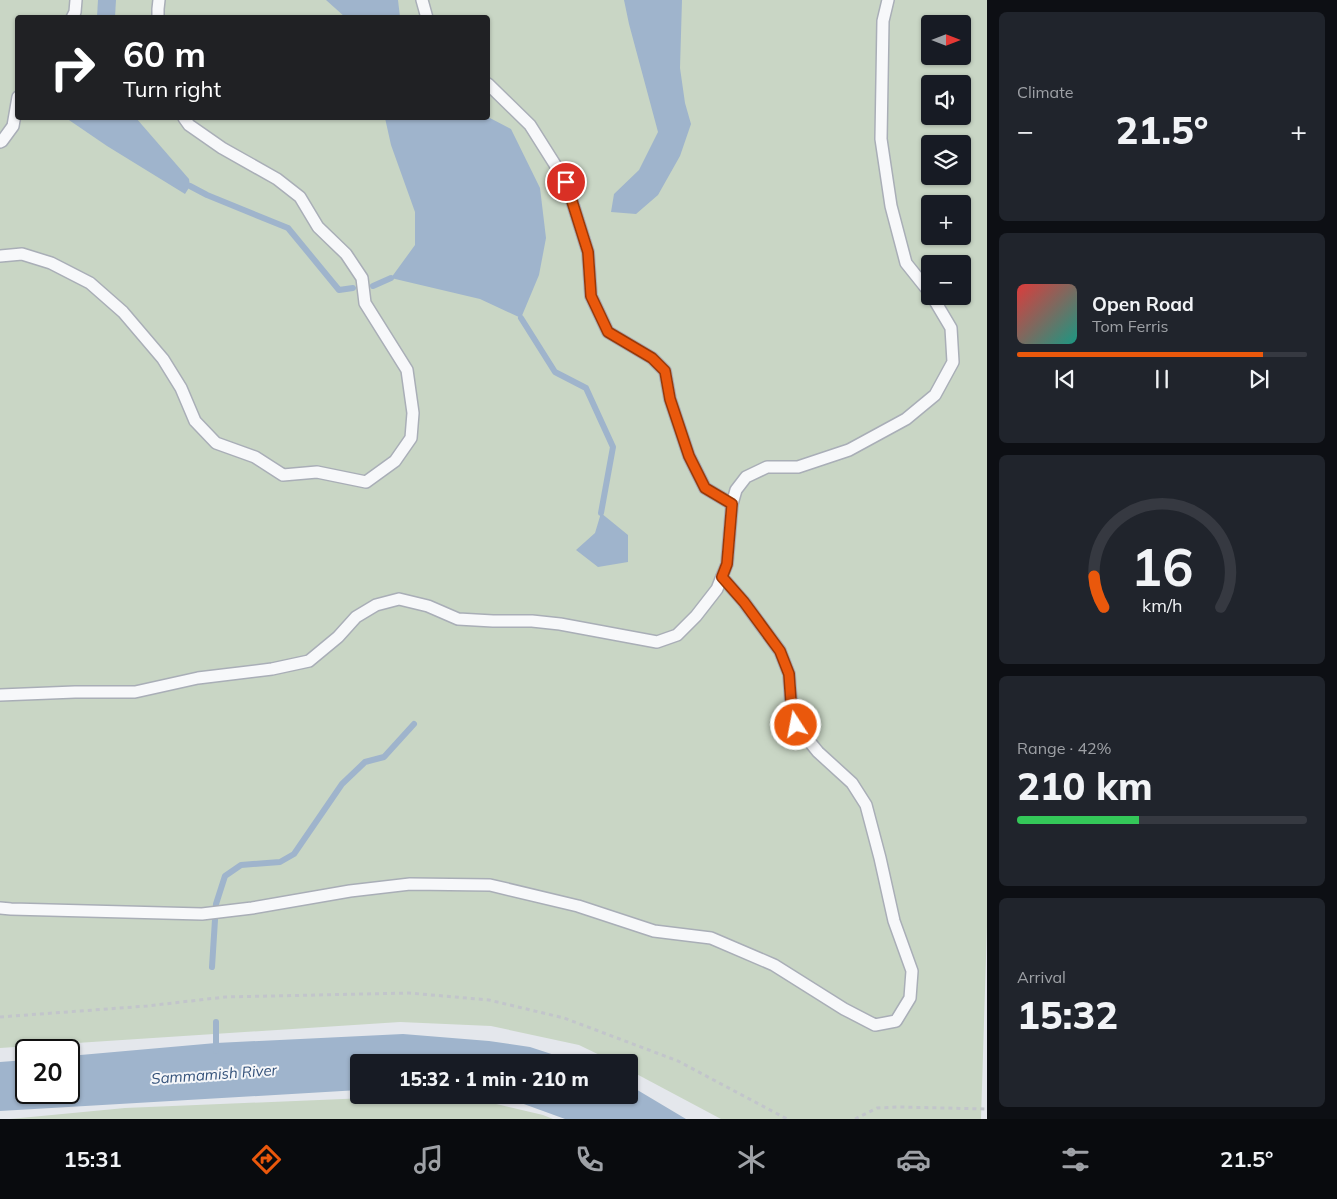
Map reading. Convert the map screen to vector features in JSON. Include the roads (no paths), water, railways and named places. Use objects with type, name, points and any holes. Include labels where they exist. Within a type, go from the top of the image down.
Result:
[{"type":"lane","points":[[74,15],[76,0]]},
{"type":"lane","points":[[158,15],[160,0]]},
{"type":"lane","points":[[422,0],[426,15]]},
{"type":"lane","points":[[888,0],[883,21],[882,139],[891,206],[906,263],[921,282]]},
{"type":"lane","points":[[490,86],[530,125],[566,182],[588,252],[591,296],[608,332],[652,358],[665,371],[670,399],[689,456],[705,488],[732,504]]},
{"type":"lane","points":[[0,142],[13,126],[15,114]]},
{"type":"lane","points":[[0,256],[22,254],[51,263],[90,283],[123,312],[163,359],[181,388],[195,421],[216,442],[255,457],[283,475],[317,472],[366,482],[395,461],[411,438],[413,413],[407,370],[365,303],[362,278],[346,254],[318,228],[300,197],[277,180],[216,144],[189,125],[185,120]]},
{"type":"lane","points":[[0,695],[135,692],[198,678],[272,669],[309,660],[338,637],[356,617],[376,605],[399,599],[428,606],[458,619],[532,621],[657,642],[677,635],[696,616],[717,590],[727,564],[732,504],[736,490],[746,477],[767,467],[798,467],[849,450],[906,419],[935,394],[953,362],[950,328],[937,305]]},
{"type":"lane","points":[[0,908],[202,914],[252,908],[350,891],[410,884],[490,886],[578,906],[654,931],[712,938],[774,964],[844,1009],[875,1025],[896,1021],[910,998],[912,971],[894,921],[866,804],[852,783],[818,752],[796,725],[791,702],[789,674],[780,651],[744,602],[722,577]]},
{"type":"water","points":[[98,0],[116,0],[115,15],[97,15]]},
{"type":"water","points":[[326,0],[398,0],[400,15],[343,15]]},
{"type":"water","points":[[624,0],[682,0],[680,68],[685,103],[691,124],[680,156],[658,195],[636,214],[611,212],[614,194],[639,170],[658,132]]},
{"type":"water","points":[[490,118],[511,129],[540,188],[546,238],[539,275],[521,318],[480,299],[391,278],[415,245],[415,212],[391,145],[385,120],[490,120]]},
{"type":"water","points":[[69,120],[138,120],[189,179],[190,186],[185,194]]},
{"type":"water","points":[[601,513],[628,535],[628,562],[598,567],[576,550],[595,533]]},
{"type":"water","name":"Sammamish River","points":[[403,1034],[489,1041],[530,1047],[551,1054],[350,1054],[350,1091],[0,1111],[0,1062],[15,1061],[15,1104],[80,1104],[80,1055],[216,1043]]},
{"type":"water","points":[[638,1090],[686,1119],[565,1119],[524,1104],[638,1104]]},
{"type":"waterway","points":[[190,186],[207,195],[288,228],[339,290],[353,288]]},
{"type":"waterway","points":[[373,286],[391,278]]},
{"type":"waterway","points":[[521,318],[555,372],[586,388],[613,447],[601,513]]},
{"type":"waterway","points":[[212,967],[216,904],[225,876],[241,865],[280,862],[294,854],[342,784],[365,762],[384,757],[414,724]]},
{"type":"waterway","points":[[216,1022],[216,1051]]}]
